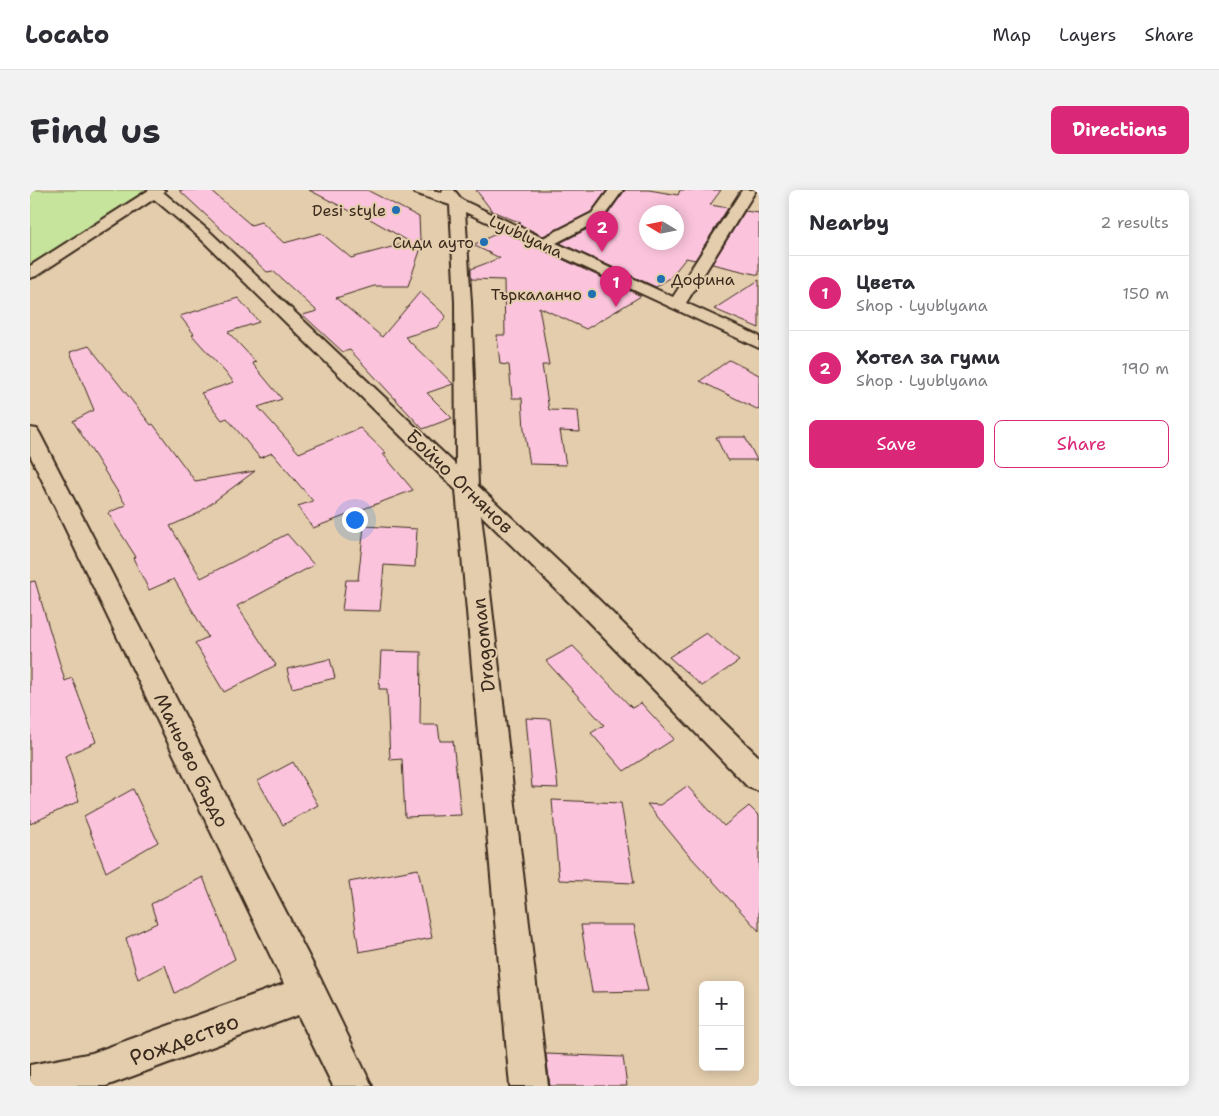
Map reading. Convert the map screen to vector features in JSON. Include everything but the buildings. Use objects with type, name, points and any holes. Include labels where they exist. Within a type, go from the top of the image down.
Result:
[{"type":"street","name":"Lyublyana","points":[[420,190],[451,196],[543,244],[759,343]]},
{"type":"street","points":[[543,244],[598,216],[616,190]]},
{"type":"street","points":[[676,305],[749,190]]},
{"type":"street","points":[[30,273],[157,191]]},
{"type":"street","name":"Бойчо Огнянов","points":[[157,191],[468,488],[759,776]]},
{"type":"street","name":"Dragoman","points":[[451,196],[464,302],[468,488],[529,1086]]},
{"type":"street","name":"Маньово бърдо","points":[[30,434],[353,1086]]},
{"type":"street","name":"Рождество","points":[[30,1084],[92,1072],[308,994]]},
{"type":"green space","points":[[30,190],[147,190],[30,266]]},
{"type":"place","name":"Desi style","points":[[396,210]]},
{"type":"place","name":"Сиди ауто","points":[[484,242]]},
{"type":"place","name":"Хотел за гуми","points":[[602,252]]},
{"type":"place","name":"Дофина","points":[[661,279]]},
{"type":"place","name":"Търкаланчо","points":[[592,294]]},
{"type":"place","name":"Цвета","points":[[616,307]]}]
